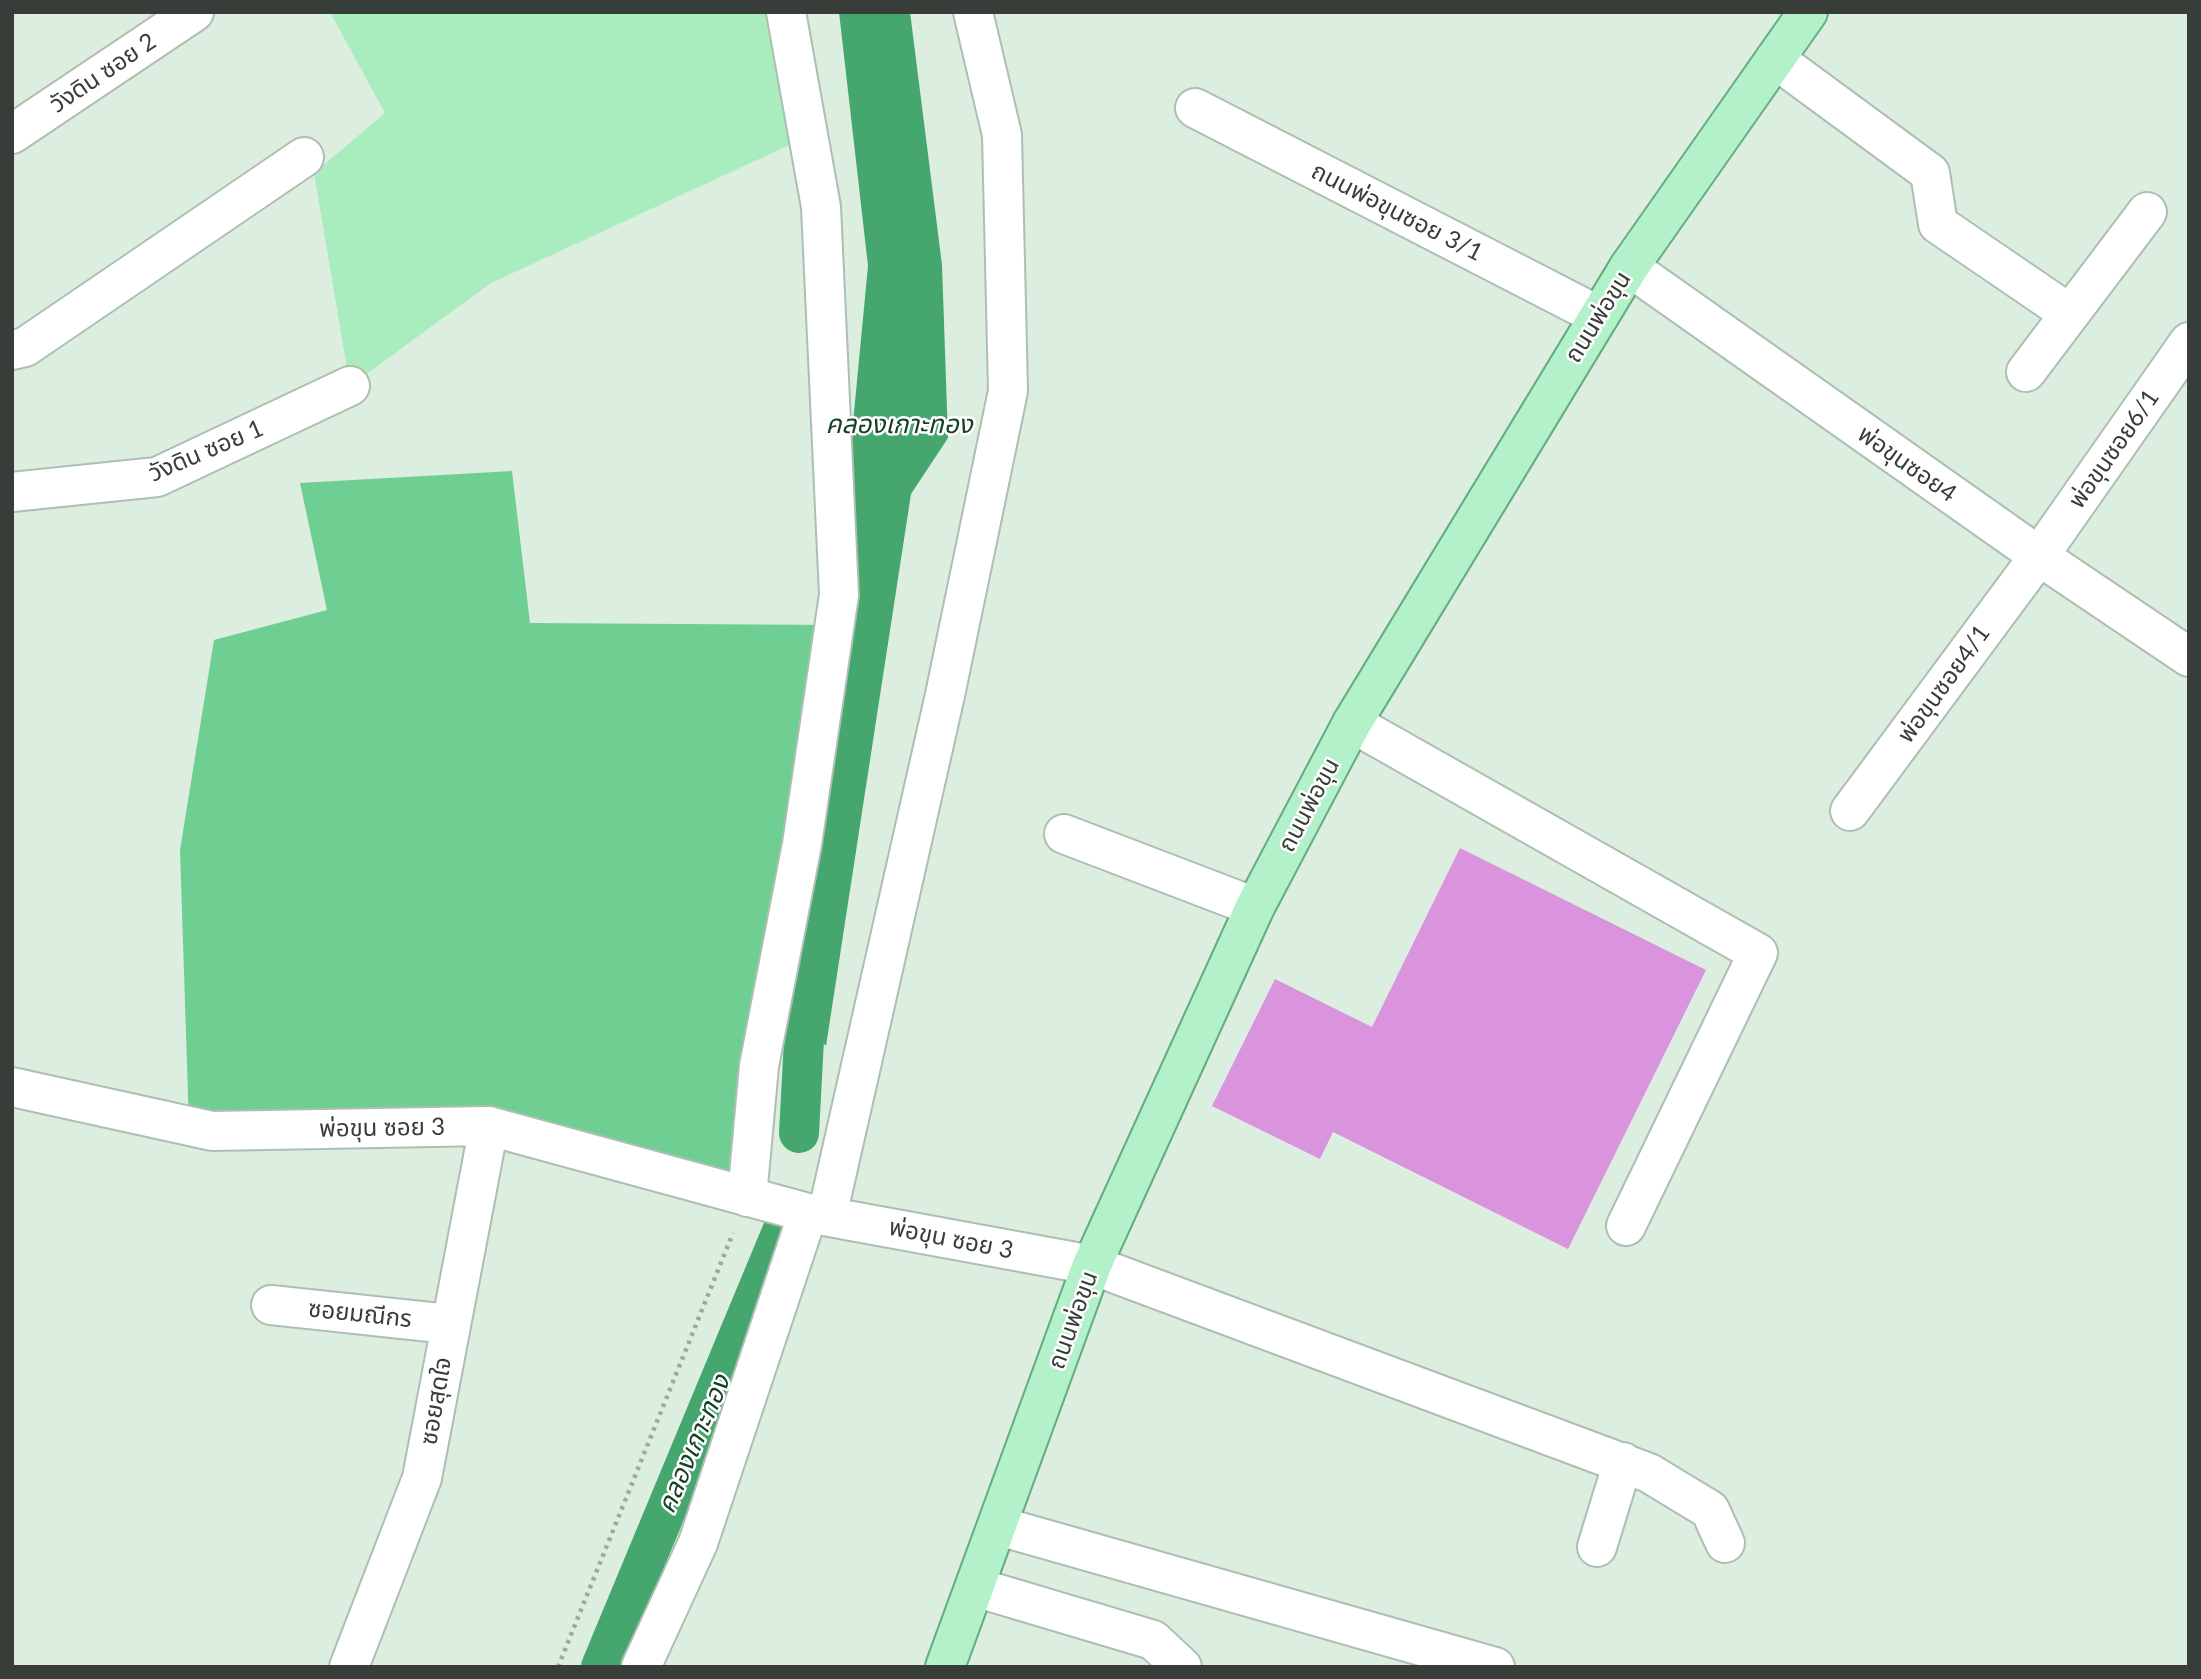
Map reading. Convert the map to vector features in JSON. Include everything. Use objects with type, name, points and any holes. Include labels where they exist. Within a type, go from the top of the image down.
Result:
[{"type":"main road","name":"ถนนพ่อขุน","points":[[945,1667],[1093,1265],[1255,907],[1352,723],[1629,267],[1807,12]]},
{"type":"street","name":"วังดิน ซอย 2","points":[[12,134],[194,12]]},
{"type":"street","points":[[747,1197],[759,1066],[802,844],[839,595],[821,206],[786,12]]},
{"type":"street","points":[[640,1667],[698,1543],[818,1214],[945,695],[1008,391],[1002,135],[973,12]]},
{"type":"street","points":[[1775,60],[1930,173],[1938,224],[2070,314]]},
{"type":"street","name":"ถนนพ่อขุนซอย 3/1","points":[[1195,108],[1599,316]]},
{"type":"street","points":[[12,350],[25,347],[304,157]]},
{"type":"street","points":[[2026,372],[2147,212]]},
{"type":"street","name":"พ่อขุนซอย4","points":[[1629,267],[2039,556],[2189,657]]},
{"type":"street","name":"พ่อขุนซอย6/1","points":[[2039,556],[2189,342]]},
{"type":"street","name":"วังดิน ซอย 1","points":[[12,492],[157,477],[350,386]]},
{"type":"street","name":"พ่อขุนซอย4/1","points":[[1850,811],[2039,556]]},
{"type":"street","points":[[1352,723],[1758,953],[1626,1226]]},
{"type":"street","points":[[1064,834],[1255,907]]},
{"type":"street","name":"พ่อขุน ซอย 3","points":[[12,1087],[212,1131],[489,1126],[818,1214],[1093,1265],[1649,1473],[1710,1510],[1725,1543]]},
{"type":"street","name":"ซอยสุดใจ","points":[[349,1667],[422,1478],[449,1324],[489,1126]]},
{"type":"street","name":"ซอยมณีกร","points":[[271,1305],[449,1324]]},
{"type":"street","points":[[1597,1547],[1623,1462]]},
{"type":"street","points":[[999,1526],[1495,1667]]},
{"type":"street","points":[[975,1587],[1153,1640],[1182,1667]]},
{"type":"path","points":[[558,1667],[747,1197]]},
{"type":"shaded area","points":[[330,12],[782,12],[809,136],[491,283],[350,386],[314,173],[385,113]]},
{"type":"shaded area","points":[[512,471],[530,623],[835,625],[745,1193],[490,1118],[189,1126],[180,850],[214,640],[327,610],[300,483]]},
{"type":"water","name":"คลองเกาะทอง","points":[[839,12],[910,12],[942,265],[948,438],[911,494],[826,1046],[785,997],[859,582],[846,496],[868,266]]},
{"type":"building","points":[[1460,848],[1706,970],[1568,1249],[1333,1132],[1320,1159],[1212,1106],[1275,979],[1372,1027]]},
{"type":"waterway","name":"คลองเกาะทอง","points":[[799,1133],[805,1021]]},
{"type":"waterway","name":"คลองเกาะทอง","points":[[601,1667],[786,1222]]}]
